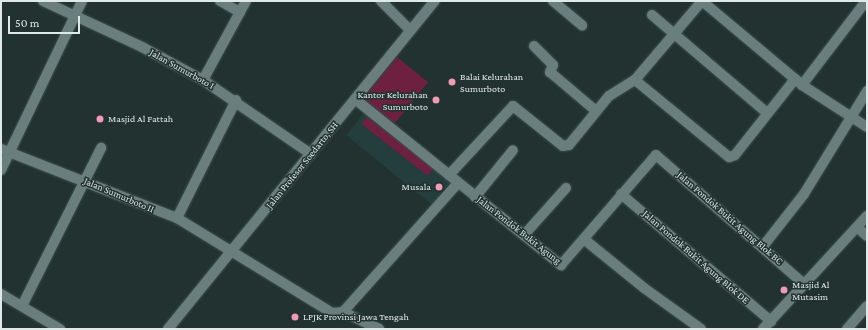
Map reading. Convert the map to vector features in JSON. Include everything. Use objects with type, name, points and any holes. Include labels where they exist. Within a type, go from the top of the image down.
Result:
[{"type":"street","name":"Jalan Sumurboto I","points":[[43,1],[203,80],[236,100],[311,154]]},
{"type":"street","points":[[1,170],[5,150],[82,1]]},
{"type":"street","points":[[220,1],[240,12]]},
{"type":"street","points":[[203,80],[246,1]]},
{"type":"street","points":[[381,1],[410,30]]},
{"type":"street","name":"Jalan Profesor Soedarto, SH","points":[[168,329],[435,1]]},
{"type":"street","points":[[553,1],[582,25]]},
{"type":"street","points":[[449,175],[513,106],[566,146],[609,96],[635,80],[675,35],[702,1],[798,82],[849,118],[867,127]]},
{"type":"street","points":[[635,80],[722,155],[735,155],[767,113],[798,82],[866,1]]},
{"type":"street","points":[[652,15],[767,113]]},
{"type":"street","points":[[534,46],[553,65],[550,72],[596,111]]},
{"type":"street","points":[[764,245],[804,194],[849,118],[867,91]]},
{"type":"street","name":"Jalan Pondok Bukit Agung","points":[[355,99],[562,266],[585,240]]},
{"type":"street","points":[[177,218],[236,100]]},
{"type":"street","points":[[22,306],[87,181],[101,148]]},
{"type":"street","name":"Jalan Sumurboto II","points":[[5,150],[87,181],[177,218],[332,313],[343,312],[379,329]]},
{"type":"street","points":[[475,197],[513,150]]},
{"type":"street","name":"Jalan Pondok Bukit Agung Blok BC","points":[[622,194],[654,155],[764,245],[804,284]]},
{"type":"street","points":[[343,312],[458,183]]},
{"type":"street","points":[[524,235],[566,188]]},
{"type":"street","points":[[622,194],[585,240],[698,328]]},
{"type":"street","name":"Jalan Pondok Bukit Agung Blok DE","points":[[622,194],[771,321]]},
{"type":"street","points":[[763,329],[867,216]]},
{"type":"street","points":[[858,227],[867,236]]},
{"type":"street","points":[[1,294],[60,329]]},
{"type":"street","points":[[847,329],[867,306]]},
{"type":"shaded area","points":[[397,57],[428,82],[395,123],[364,98]]},
{"type":"shaded area","points":[[365,112],[450,181],[432,205],[346,135]]},
{"type":"shaded area","points":[[367,117],[433,169],[428,176],[361,124]]},
{"type":"place","name":"Balai Kelurahan Sumurboto","points":[[452,82]]},
{"type":"place","name":"Kantor Kelurahan Sumurboto","points":[[436,100]]},
{"type":"place","name":"Masjid Al Fattah","points":[[100,119]]},
{"type":"place","name":"Musala","points":[[439,187]]},
{"type":"place","name":"Masjid Al Mutasim","points":[[784,290]]},
{"type":"place","name":"LPJK Provinsi Jawa Tengah","points":[[295,317]]}]
